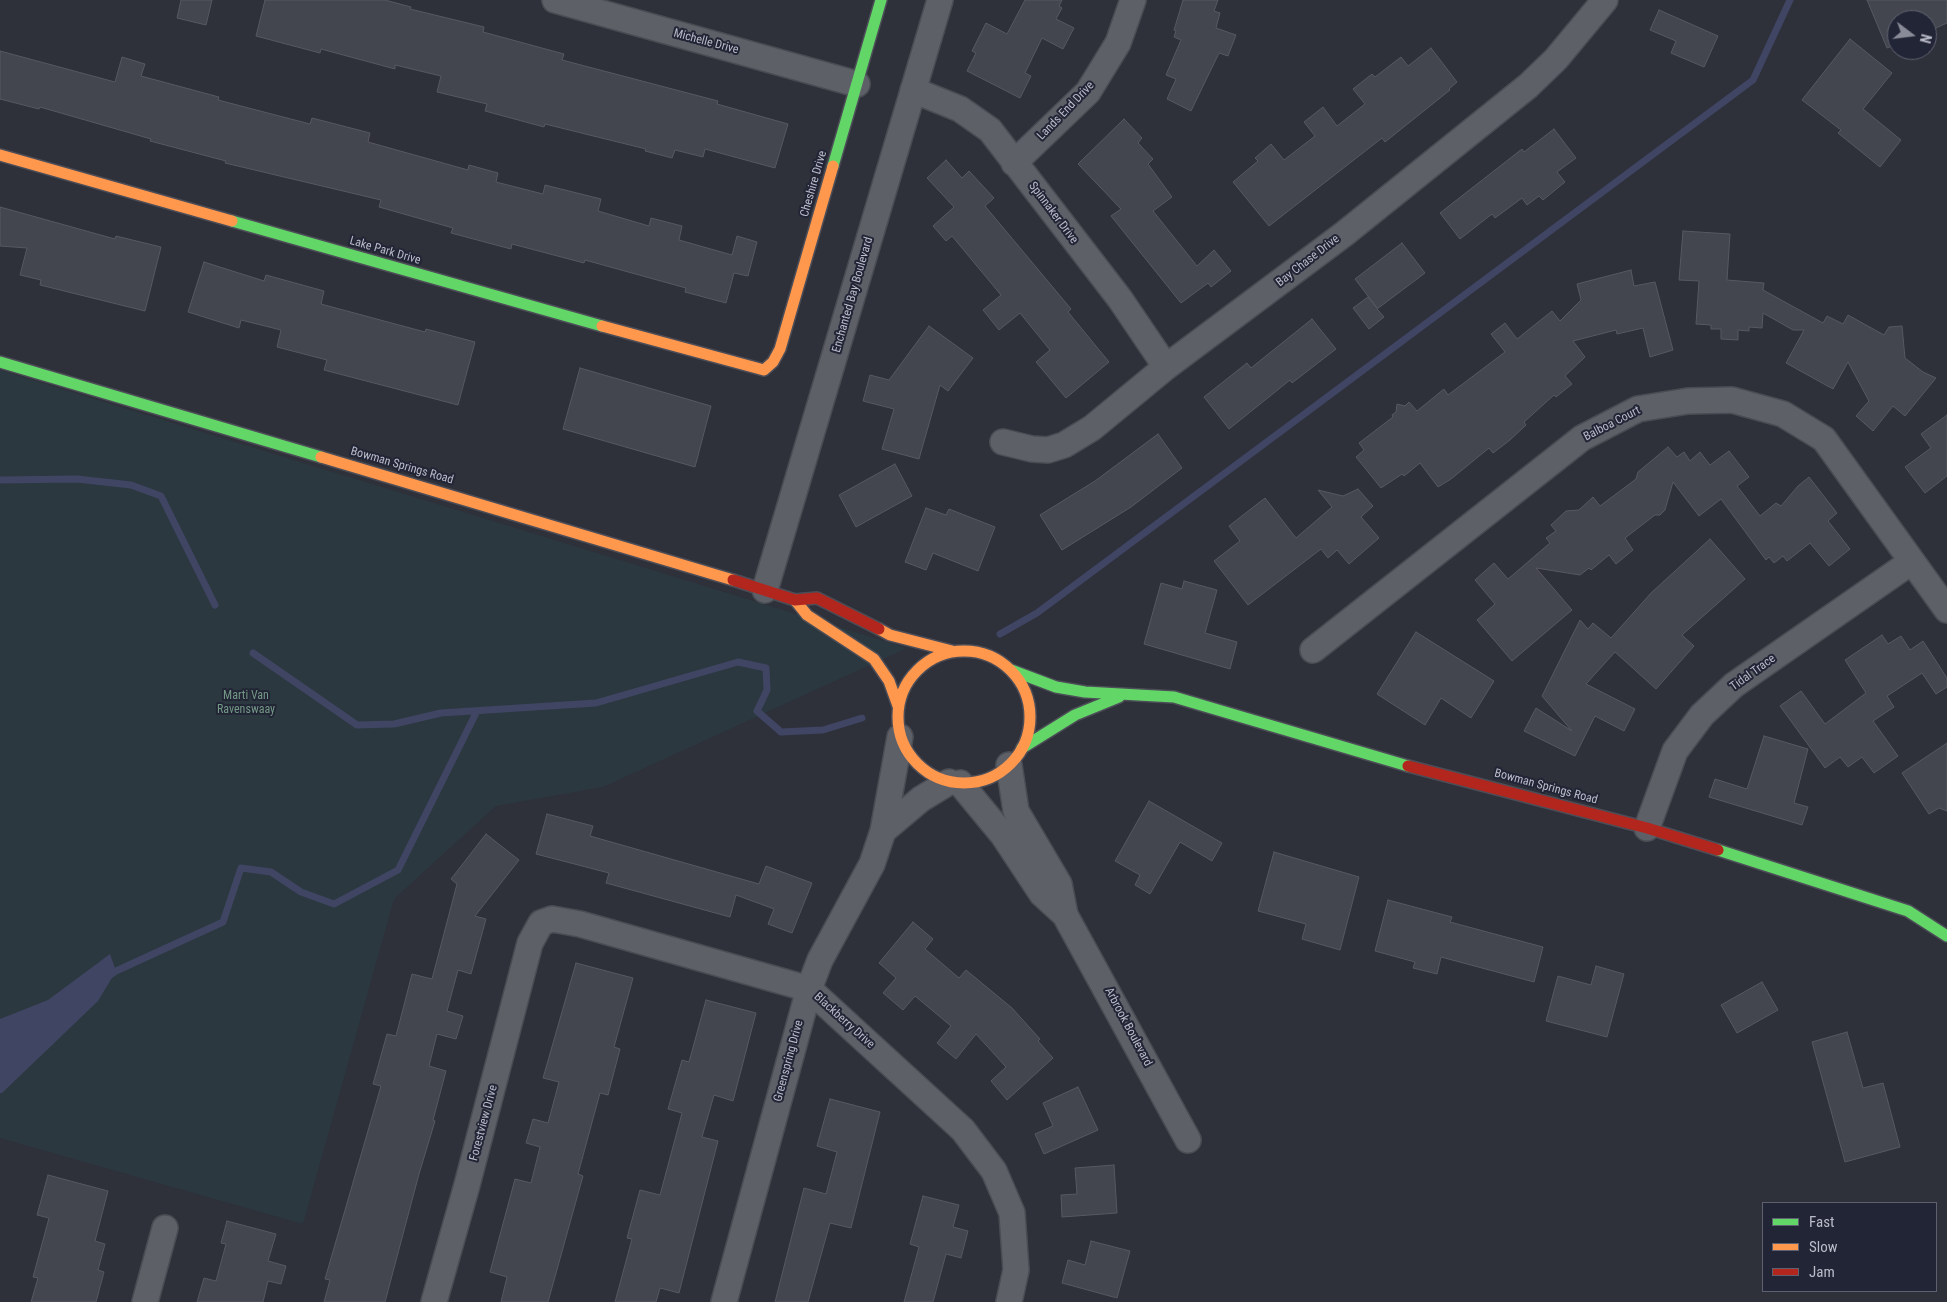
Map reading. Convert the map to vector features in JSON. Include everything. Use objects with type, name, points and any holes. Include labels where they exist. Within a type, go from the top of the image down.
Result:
[{"type":"street","name":"Cheshire Drive","points":[[764,370],[773,362],[780,349],[881,0]]},
{"type":"street","name":"Enchanted Bay Boulevard","points":[[766,590],[940,0]]},
{"type":"street","name":"Lands End Drive","points":[[1014,162],[1088,92],[1118,43],[1134,0]]},
{"type":"street","name":"Bay Chase Drive","points":[[1003,442],[1032,449],[1048,450],[1064,445],[1092,428],[1166,367],[1298,269],[1528,86],[1556,59],[1605,0]]},
{"type":"street","name":"Michelle Drive","points":[[571,2],[857,84]]},
{"type":"street","name":"Spinnaker Drive","points":[[913,90],[960,110],[990,130],[1120,299],[1166,367]]},
{"type":"street","name":"Lake Park Drive","points":[[0,155],[564,316],[764,370]]},
{"type":"street","name":"Bowman Springs Road","points":[[0,362],[795,600],[817,598],[890,635],[952,651]]},
{"type":"street","name":"Balboa Court","points":[[1313,650],[1582,438],[1638,409],[1688,401],[1732,400],[1783,414],[1824,440],[1947,610]]},
{"type":"street","name":"Tidal Trace","points":[[1647,828],[1675,751],[1702,714],[1734,685],[1911,562]]},
{"type":"street","name":"Bowman Springs Road","points":[[795,600],[807,615],[874,659],[889,681],[898,706]]},
{"type":"street","points":[[952,651],[974,651],[994,657],[1011,670],[1023,687],[1030,707],[1029,728],[1016,757],[992,777],[971,784],[954,782],[927,773],[910,758],[900,737],[897,714],[902,691],[914,672],[932,658],[952,651]]},
{"type":"street","name":"Bowman Springs Road","points":[[1011,670],[1056,687],[1084,692],[1174,697],[1423,770],[1647,828],[1830,884],[1900,908],[1947,936]]},
{"type":"street","name":"Bowman Springs Road","points":[[1016,757],[1075,714],[1128,694]]},
{"type":"street","name":"Greenspring Drive","points":[[724,1302],[809,989],[820,960],[872,864],[884,831],[900,737]]},
{"type":"street","name":"Arbrook Boulevard","points":[[1016,757],[1016,811],[1059,884],[1065,915],[1188,1140]]},
{"type":"street","name":"Arbrook Boulevard","points":[[954,782],[1003,835],[1042,894],[1065,915]]},
{"type":"street","name":"Greenspring Drive","points":[[884,831],[921,799],[954,782]]},
{"type":"street","name":"Blackberry Drive","points":[[530,943],[541,923],[552,919],[580,924],[809,989],[963,1130],[994,1171],[1012,1213],[1016,1270],[1009,1302]]},
{"type":"street","name":"Forestview Drive","points":[[434,1302],[492,1091],[530,943]]},
{"type":"street","points":[[145,1302],[165,1228]]},
{"type":"green space","name":"Marti Van Ravenswaay","points":[[0,370],[907,648],[603,787],[496,806],[394,899],[303,1224],[0,1138]]},
{"type":"water","points":[[110,954],[116,971],[98,1001],[0,1093],[0,1019],[48,1000]]},
{"type":"building","points":[[181,0],[212,0],[206,25],[177,18]]},
{"type":"building","points":[[265,0],[385,0],[411,7],[410,9],[484,27],[483,32],[564,54],[562,60],[718,101],[717,104],[788,124],[775,168],[705,149],[703,157],[675,150],[672,158],[645,151],[646,149],[545,124],[544,127],[485,111],[487,104],[437,92],[441,76],[395,65],[395,69],[321,49],[320,53],[256,36]]},
{"type":"building","points":[[1025,0],[1062,0],[1059,6],[1062,8],[1056,19],[1074,28],[1063,49],[1042,38],[1025,73],[1031,76],[1020,98],[967,71],[976,53],[972,51],[986,23],[1007,34]]},
{"type":"building","points":[[1183,0],[1218,0],[1214,11],[1220,13],[1216,28],[1236,35],[1228,56],[1219,53],[1191,111],[1167,99],[1176,79],[1166,75],[1181,40],[1174,37],[1176,31],[1174,30]]},
{"type":"building","points":[[1867,0],[1947,0],[1947,23],[1937,28],[1937,10],[1887,10],[1887,48]]},
{"type":"building","points":[[1659,10],[1718,36],[1704,67],[1671,53],[1676,41],[1650,30]]},
{"type":"building","points":[[1850,39],[1892,73],[1863,109],[1901,140],[1880,167],[1838,133],[1841,130],[1802,100]]},
{"type":"building","points":[[1431,48],[1457,82],[1450,90],[1385,142],[1382,138],[1269,226],[1233,182],[1258,161],[1255,158],[1271,144],[1284,160],[1315,136],[1304,122],[1323,107],[1337,126],[1365,104],[1353,89],[1372,74],[1375,77],[1401,57],[1408,66]]},
{"type":"building","points":[[0,51],[115,82],[122,57],[145,64],[141,76],[219,97],[218,100],[310,124],[312,118],[370,133],[368,142],[468,170],[469,165],[498,173],[496,182],[543,194],[545,185],[601,199],[598,211],[649,226],[651,218],[682,226],[679,240],[732,255],[737,236],[757,242],[748,276],[734,273],[726,303],[685,292],[686,288],[585,260],[584,263],[512,244],[511,249],[451,233],[453,228],[379,207],[381,200],[225,163],[226,161],[150,141],[151,139],[40,107],[39,109],[0,99]]},
{"type":"building","points":[[1124,119],[1142,138],[1138,143],[1153,159],[1148,164],[1172,197],[1153,211],[1197,266],[1214,250],[1231,271],[1211,287],[1208,283],[1181,303],[1111,216],[1121,209],[1078,164]]},
{"type":"building","points":[[1554,129],[1576,158],[1557,172],[1565,182],[1543,200],[1539,196],[1527,205],[1522,198],[1495,218],[1492,214],[1460,239],[1440,213],[1522,149],[1524,152]]},
{"type":"building","points":[[946,160],[962,178],[969,171],[994,198],[985,206],[1071,309],[1068,312],[1109,362],[1066,398],[1036,362],[1050,350],[1020,313],[999,330],[983,310],[1001,295],[952,236],[946,241],[933,226],[954,207],[927,178]]},
{"type":"building","points":[[0,207],[115,239],[116,236],[161,247],[145,311],[40,285],[41,280],[20,275],[27,248],[0,246]]},
{"type":"building","points":[[1683,231],[1730,234],[1727,280],[1764,283],[1763,290],[1823,323],[1827,316],[1843,324],[1848,315],[1884,335],[1889,327],[1902,326],[1905,358],[1923,372],[1936,378],[1905,416],[1893,406],[1873,431],[1856,416],[1869,401],[1848,362],[1833,389],[1786,363],[1804,330],[1793,330],[1763,313],[1762,328],[1749,327],[1749,331],[1738,330],[1738,340],[1721,339],[1721,329],[1711,329],[1711,325],[1696,324],[1699,281],[1679,280]]},
{"type":"building","points":[[1402,243],[1425,273],[1377,309],[1384,317],[1369,329],[1353,308],[1368,297],[1377,308],[1355,279]]},
{"type":"building","points":[[204,262],[264,281],[266,275],[324,291],[321,304],[425,332],[426,329],[475,342],[458,405],[324,370],[327,360],[277,347],[281,330],[241,320],[239,328],[188,312]]},
{"type":"building","points":[[1631,270],[1634,286],[1655,282],[1673,350],[1650,357],[1643,328],[1617,334],[1616,330],[1573,341],[1585,357],[1565,376],[1572,384],[1556,397],[1554,395],[1524,422],[1526,425],[1510,440],[1493,453],[1489,448],[1451,479],[1438,487],[1420,463],[1404,476],[1402,474],[1381,488],[1356,457],[1364,450],[1359,443],[1393,417],[1392,415],[1396,412],[1397,404],[1405,406],[1409,402],[1417,411],[1444,389],[1448,395],[1505,352],[1491,334],[1505,323],[1517,339],[1552,311],[1560,321],[1581,300],[1577,284]]},
{"type":"building","points":[[1312,319],[1336,349],[1292,383],[1290,380],[1229,429],[1204,397],[1247,363],[1251,368]]},
{"type":"building","points":[[929,326],[973,358],[948,391],[940,385],[919,459],[882,449],[894,409],[863,401],[870,375],[889,380]]},
{"type":"building","points":[[580,368],[711,406],[695,467],[563,429]]},
{"type":"building","points":[[1947,415],[1947,476],[1925,493],[1905,467],[1931,448],[1921,434]]},
{"type":"building","points":[[1158,434],[1182,468],[1131,507],[1062,550],[1040,515],[1095,481]]},
{"type":"building","points":[[1668,447],[1677,457],[1684,452],[1690,461],[1700,452],[1710,465],[1729,451],[1749,477],[1737,486],[1760,516],[1776,503],[1781,506],[1798,486],[1809,477],[1837,513],[1828,521],[1850,549],[1829,566],[1810,543],[1787,561],[1783,556],[1774,563],[1769,557],[1766,560],[1721,499],[1699,516],[1673,482],[1665,510],[1660,515],[1655,515],[1625,538],[1633,550],[1616,564],[1609,555],[1591,570],[1589,568],[1580,575],[1536,568],[1572,610],[1512,661],[1477,620],[1495,604],[1475,580],[1494,563],[1508,579],[1550,543],[1546,538],[1556,531],[1551,525],[1566,511],[1579,510],[1593,497],[1600,506],[1636,479],[1638,472]]},
{"type":"building","points":[[895,464],[912,496],[856,527],[839,495]]},
{"type":"building","points":[[1358,489],[1373,506],[1361,517],[1379,538],[1349,564],[1337,550],[1328,558],[1321,549],[1248,605],[1214,561],[1240,541],[1229,526],[1265,498],[1296,538],[1332,507],[1318,490],[1343,496]]},
{"type":"building","points":[[926,508],[946,515],[949,509],[995,527],[978,571],[933,553],[926,570],[905,562]]},
{"type":"building","points":[[1710,539],[1745,579],[1682,635],[1694,646],[1656,689],[1615,652],[1586,684],[1635,709],[1624,731],[1595,716],[1575,756],[1524,731],[1536,708],[1572,731],[1542,696],[1580,620],[1588,629],[1593,623],[1611,638],[1651,593]]},
{"type":"building","points":[[1184,581],[1217,590],[1205,633],[1237,642],[1230,669],[1144,644],[1161,583],[1182,589]]},
{"type":"building","points":[[1416,632],[1494,681],[1471,718],[1441,698],[1425,725],[1377,694]]},
{"type":"building","points":[[1882,635],[1888,644],[1901,636],[1910,650],[1923,641],[1947,678],[1947,687],[1936,694],[1922,673],[1887,696],[1894,707],[1873,721],[1898,756],[1874,773],[1862,757],[1848,767],[1840,757],[1825,768],[1780,706],[1801,691],[1825,724],[1866,693],[1845,660]]},
{"type":"building","points":[[1764,736],[1808,749],[1794,803],[1808,807],[1802,825],[1709,797],[1715,779],[1747,789]]},
{"type":"building","points":[[1947,743],[1947,811],[1939,808],[1929,814],[1902,773]]},
{"type":"building","points":[[1149,801],[1222,843],[1212,861],[1180,842],[1150,894],[1135,885],[1140,875],[1115,861]]},
{"type":"building","points":[[547,814],[593,826],[590,836],[759,884],[766,866],[812,883],[792,933],[768,924],[774,909],[736,895],[730,917],[606,883],[609,873],[536,854]]},
{"type":"building","points":[[486,834],[519,860],[475,916],[486,919],[471,974],[458,970],[447,1011],[463,1016],[456,1039],[437,1034],[429,1066],[446,1071],[433,1120],[435,1121],[385,1302],[324,1302],[330,1280],[325,1279],[381,1086],[373,1084],[387,1034],[396,1036],[412,974],[432,979],[457,884],[451,879]]},
{"type":"building","points":[[1274,852],[1359,877],[1340,950],[1302,939],[1306,924],[1258,911]]},
{"type":"building","points":[[1388,900],[1452,917],[1450,922],[1543,947],[1534,982],[1441,957],[1437,974],[1413,968],[1415,962],[1375,951]]},
{"type":"building","points":[[913,922],[933,939],[925,949],[959,978],[966,970],[1012,1008],[1040,1039],[1038,1041],[1053,1058],[1007,1100],[991,1081],[1006,1067],[976,1034],[956,1059],[937,1043],[951,1026],[915,996],[903,1010],[883,993],[896,978],[879,963]]},
{"type":"building","points":[[576,963],[633,978],[614,1047],[620,1049],[608,1095],[600,1093],[578,1174],[583,1176],[548,1302],[501,1302],[507,1277],[490,1272],[515,1179],[531,1183],[540,1147],[526,1143],[533,1119],[548,1123],[559,1082],[543,1078]]},
{"type":"building","points":[[1596,966],[1624,974],[1607,1037],[1546,1021],[1558,976],[1591,985]]},
{"type":"building","points":[[1762,982],[1778,1010],[1737,1033],[1721,1005]]},
{"type":"building","points":[[706,1000],[756,1013],[733,1101],[714,1095],[702,1137],[718,1141],[679,1293],[660,1288],[656,1302],[615,1302],[632,1239],[627,1238],[640,1190],[660,1195],[682,1113],[668,1109],[682,1060],[689,1062]]},
{"type":"building","points":[[1847,1032],[1863,1088],[1883,1083],[1900,1147],[1845,1162],[1812,1042]]},
{"type":"building","points":[[1078,1087],[1098,1130],[1044,1154],[1035,1134],[1053,1126],[1043,1103]]},
{"type":"building","points":[[830,1099],[880,1112],[851,1228],[830,1223],[808,1302],[775,1302],[804,1188],[826,1194],[837,1152],[817,1146]]},
{"type":"building","points":[[1114,1165],[1117,1213],[1062,1217],[1061,1195],[1077,1194],[1075,1168]]},
{"type":"building","points":[[48,1175],[108,1191],[95,1241],[105,1244],[98,1270],[104,1272],[96,1302],[31,1302],[38,1278],[33,1277],[49,1218],[37,1215]]},
{"type":"building","points":[[923,1196],[959,1205],[953,1227],[968,1231],[961,1258],[946,1254],[933,1302],[904,1302],[919,1247],[910,1244]]},
{"type":"building","points":[[227,1221],[276,1234],[268,1261],[286,1266],[281,1284],[268,1281],[263,1302],[197,1302],[204,1278],[216,1281],[226,1244],[221,1243]]},
{"type":"building","points":[[1091,1241],[1130,1251],[1117,1298],[1062,1283],[1068,1260],[1085,1265]]},
{"type":"waterway","points":[[1000,634],[1037,613],[1753,80],[1790,0]]},
{"type":"waterway","points":[[0,480],[77,479],[131,485],[161,496],[215,605]]},
{"type":"waterway","points":[[253,653],[357,725],[394,724],[441,713],[596,703],[738,662],[766,668],[767,690],[757,711],[781,732],[823,730],[862,718]]},
{"type":"waterway","points":[[109,976],[116,971],[223,922],[241,868],[271,872],[301,892],[334,904],[398,870],[477,711]]},
{"type":"traffic: fast","points":[[833,166],[881,0]]},
{"type":"traffic: fast","points":[[232,221],[602,326]]},
{"type":"traffic: fast","points":[[0,362],[321,457]]},
{"type":"traffic: fast","points":[[1011,670],[1056,687],[1085,692],[1174,697],[1408,766]]},
{"type":"traffic: fast","points":[[1022,748],[1075,715],[1119,697]]},
{"type":"traffic: fast","points":[[1718,850],[1908,911],[1947,936]]},
{"type":"traffic: slow","points":[[0,155],[232,221]]},
{"type":"traffic: slow","points":[[602,326],[764,370],[773,362],[780,349],[833,166]]},
{"type":"traffic: slow","points":[[321,457],[733,580]]},
{"type":"traffic: slow","points":[[795,600],[807,615],[874,659],[889,681],[898,706]]},
{"type":"traffic: slow","points":[[879,629],[890,635],[952,651]]},
{"type":"traffic: slow","points":[[964,651],[977,652],[989,656],[1011,670],[1025,692],[1029,704],[1030,717],[1029,730],[1025,742],[1011,764],[989,778],[977,782],[964,783],[951,782],[939,778],[917,764],[903,742],[899,730],[898,717],[899,704],[903,692],[917,670],[939,656],[951,652],[964,651]]},
{"type":"traffic: jam","points":[[733,580],[795,600],[817,598],[879,629]]},
{"type":"traffic: jam","points":[[1408,766],[1647,828],[1718,850]]}]
